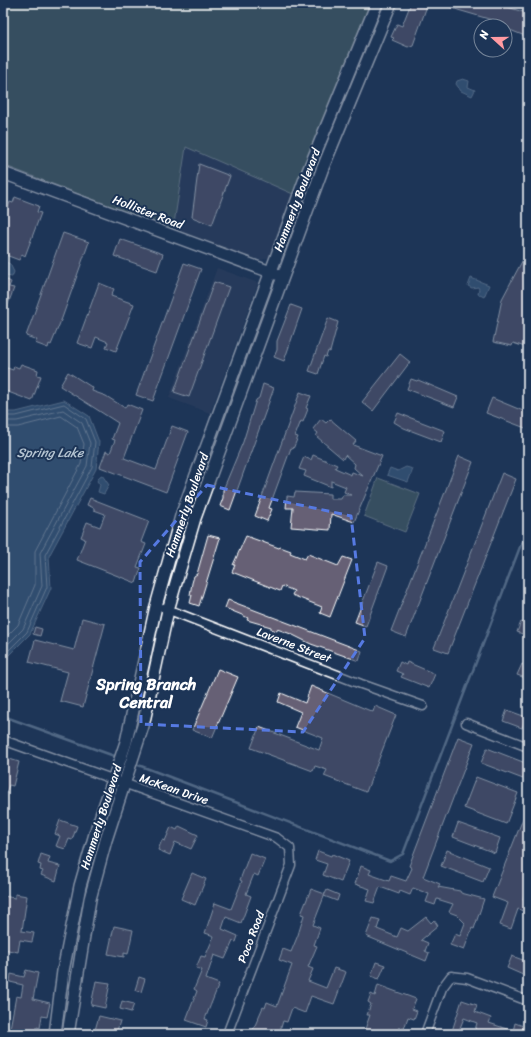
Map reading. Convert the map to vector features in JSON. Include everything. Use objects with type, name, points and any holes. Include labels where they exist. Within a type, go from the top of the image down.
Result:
[{"type":"main road","name":"Hammerly Boulevard","points":[[55,1034],[70,932],[88,854],[126,742],[156,606],[182,516],[319,141],[377,3]]},
{"type":"main road","name":"Hammerly Boulevard","points":[[68,1034],[83,934],[97,870],[137,746],[152,692],[168,610],[195,518],[322,170],[392,3]]},
{"type":"main road","name":"Hollister Road","points":[[3,173],[283,276]]},
{"type":"main road","points":[[225,397],[237,402]]},
{"type":"main road","points":[[182,516],[195,518]]},
{"type":"main road","points":[[70,932],[83,934]]},
{"type":"street","name":"Laverne Street","points":[[156,606],[423,706]]},
{"type":"street","points":[[466,723],[528,747]]},
{"type":"street","name":"McKean Drive","points":[[3,740],[127,780],[278,838],[290,848]]},
{"type":"street","name":"Poco Road","points":[[227,1034],[290,865],[290,848]]},
{"type":"street","points":[[425,1034],[442,988],[452,976],[467,978],[528,1001]]},
{"type":"highlighted area","points":[[207,485],[351,516],[365,638],[303,732],[141,724],[140,562]]},
{"type":"shaded area","points":[[186,147],[293,194],[269,257],[262,260],[237,254],[173,230]]},
{"type":"shaded area","points":[[217,268],[258,283],[210,413],[169,398]]},
{"type":"green space","points":[[3,3],[371,3],[293,194],[186,147],[173,230],[3,165]]},
{"type":"green space","points":[[378,478],[420,494],[405,532],[364,516]]},
{"type":"water","points":[[463,79],[469,81],[468,87],[475,90],[472,96],[461,91],[456,84],[457,81]]},
{"type":"water","points":[[4,261],[10,264],[14,272],[12,277],[7,276],[3,266]]},
{"type":"water","points":[[471,278],[489,285],[484,297],[478,294],[478,287],[472,288],[468,286]]},
{"type":"water","name":"Spring Lake","points":[[64,400],[89,416],[99,442],[96,469],[49,556],[51,588],[30,634],[3,661],[3,412],[16,412]]},
{"type":"water","points":[[406,467],[413,469],[408,482],[387,475],[390,468],[398,471]]},
{"type":"water","points":[[102,475],[109,485],[104,494],[98,492],[100,485],[97,481]]},
{"type":"building","points":[[411,3],[428,3],[413,45],[408,47],[392,40],[394,38],[391,37],[397,24],[402,26]]},
{"type":"building","points":[[440,3],[495,3],[523,12],[528,3],[528,29],[525,36],[513,31],[513,18],[485,18]]},
{"type":"building","points":[[199,164],[230,176],[212,225],[192,217]]},
{"type":"building","points":[[15,197],[39,206],[37,212],[41,213],[25,256],[22,254],[19,260],[3,254],[3,220],[10,202],[13,203]]},
{"type":"building","points":[[63,233],[89,242],[62,318],[51,345],[49,344],[48,348],[35,343],[37,340],[26,336]]},
{"type":"building","points":[[120,239],[163,254],[157,271],[114,256]]},
{"type":"building","points":[[528,250],[528,348],[513,343],[512,346],[493,342],[502,299]]},
{"type":"building","points":[[184,263],[201,269],[153,401],[136,395]]},
{"type":"building","points":[[3,278],[11,282],[9,287],[14,288],[4,315]]},
{"type":"building","points":[[214,282],[229,287],[189,397],[174,392]]},
{"type":"building","points":[[99,283],[114,289],[111,296],[134,304],[116,351],[106,347],[108,342],[96,337],[92,348],[77,343]]},
{"type":"building","points":[[291,305],[302,309],[284,361],[274,357],[277,350],[277,341]]},
{"type":"building","points":[[328,318],[338,322],[330,352],[328,351],[326,357],[324,356],[318,374],[309,371]]},
{"type":"building","points":[[400,354],[410,362],[373,411],[362,402]]},
{"type":"building","points":[[21,364],[38,370],[37,375],[41,376],[32,401],[3,390],[4,367],[13,370],[14,366],[19,368]]},
{"type":"building","points":[[68,372],[93,388],[92,391],[106,396],[125,408],[127,404],[142,410],[124,458],[156,470],[172,426],[188,432],[166,492],[100,467],[106,451],[110,453],[115,440],[112,439],[118,423],[60,386]]},
{"type":"building","points":[[411,379],[418,380],[458,397],[454,407],[407,389]]},
{"type":"building","points":[[263,384],[274,388],[230,510],[220,506],[223,498],[223,490],[243,442],[256,400],[259,398]]},
{"type":"building","points":[[300,392],[311,396],[306,408],[308,409],[295,436],[298,437],[293,449],[291,448],[269,508],[272,509],[267,521],[255,516]]},
{"type":"building","points":[[492,398],[528,413],[528,429],[486,413]]},
{"type":"building","points":[[398,413],[445,431],[441,442],[404,428],[394,422]]},
{"type":"building","points":[[321,419],[326,423],[330,419],[356,441],[353,445],[382,456],[354,522],[331,514],[330,530],[291,527],[293,508],[286,508],[287,496],[294,497],[295,492],[330,494],[330,499],[341,499],[343,495],[351,495],[344,492],[346,487],[331,481],[331,487],[304,476],[306,471],[299,469],[304,457],[311,460],[313,455],[337,465],[335,468],[351,475],[352,472],[363,476],[354,468],[355,464],[345,455],[343,459],[316,436],[318,433],[313,429]]},
{"type":"building","points":[[459,456],[473,462],[406,637],[391,631]]},
{"type":"building","points":[[502,473],[516,479],[448,653],[434,648]]},
{"type":"building","points":[[90,498],[149,521],[141,542],[146,544],[137,567],[141,568],[136,583],[77,560],[85,539],[81,537],[87,522],[100,527],[105,514],[94,510],[94,508],[87,505]]},
{"type":"building","points":[[208,535],[220,538],[199,606],[190,603],[192,595],[190,595],[194,576],[197,574]]},
{"type":"building","points":[[246,536],[291,551],[290,553],[305,559],[308,554],[338,566],[343,557],[352,560],[330,617],[320,613],[322,607],[292,595],[294,591],[282,586],[280,591],[232,572],[235,565],[233,565]]},
{"type":"building","points":[[378,562],[388,566],[366,626],[355,622]]},
{"type":"building","points":[[228,600],[362,651],[359,661],[311,644],[291,634],[277,629],[277,631],[271,629],[271,627],[247,620],[248,618],[225,608]]},
{"type":"building","points":[[82,618],[105,624],[83,707],[60,701],[68,672],[29,662],[35,640],[74,650]]},
{"type":"building","points":[[521,622],[528,625],[528,636],[517,632]]},
{"type":"building","points":[[35,627],[42,629],[40,636],[33,634]]},
{"type":"building","points":[[400,662],[406,665],[407,662],[435,674],[429,688],[401,677],[403,674],[396,671]]},
{"type":"building","points":[[522,664],[528,666],[528,679],[517,675]]},
{"type":"building","points":[[218,669],[238,677],[212,738],[192,730]]},
{"type":"building","points":[[311,686],[373,712],[375,706],[396,715],[366,792],[324,776],[327,770],[315,766],[313,771],[251,748],[259,727],[319,750],[323,738],[295,727],[301,712],[278,702],[281,693],[305,703]]},
{"type":"building","points":[[507,710],[526,717],[522,728],[503,721]]},
{"type":"building","points":[[458,737],[474,743],[423,877],[440,884],[438,887],[460,891],[461,893],[484,899],[474,929],[472,928],[464,950],[450,945],[455,934],[460,936],[465,923],[457,915],[449,912],[453,904],[437,899],[435,905],[426,902],[429,894],[413,888],[410,895],[400,891],[399,894],[380,887],[374,903],[366,901],[370,889],[355,884],[361,866],[371,870],[369,874],[389,881],[391,876],[406,881],[412,868],[409,866]]},
{"type":"building","points":[[487,748],[528,764],[523,779],[481,763]]},
{"type":"building","points":[[3,757],[19,762],[13,786],[9,785],[4,798]]},
{"type":"building","points":[[476,777],[518,793],[506,824],[464,808]]},
{"type":"building","points":[[528,806],[528,886],[523,899],[528,901],[528,913],[518,909],[511,929],[500,925],[508,903],[492,897]]},
{"type":"building","points":[[60,820],[77,826],[72,840],[69,839],[65,849],[56,846],[60,836],[55,834]]},
{"type":"building","points":[[458,823],[500,838],[495,853],[453,837]]},
{"type":"building","points":[[179,826],[198,835],[191,849],[175,842],[170,855],[158,850],[162,840],[165,841],[171,827],[177,830]]},
{"type":"building","points":[[447,850],[489,867],[483,882],[441,866]]},
{"type":"building","points":[[318,851],[331,856],[332,854],[349,861],[341,882],[323,875],[327,864],[315,860]]},
{"type":"building","points":[[250,853],[265,859],[258,876],[254,874],[246,894],[251,896],[241,923],[226,917],[222,929],[238,936],[236,942],[233,941],[225,959],[214,955],[206,979],[219,984],[205,1019],[208,1020],[206,1027],[186,1020],[197,991],[194,989],[202,970],[196,968],[201,956],[205,957],[214,936],[205,933],[215,903],[231,909],[242,881],[240,880]]},
{"type":"building","points":[[41,854],[50,857],[48,863],[60,866],[56,881],[41,875],[43,871],[40,870],[41,865],[38,864]]},
{"type":"building","points":[[192,873],[206,879],[195,905],[181,899]]},
{"type":"building","points":[[311,889],[325,894],[313,925],[320,928],[314,945],[317,946],[308,967],[313,969],[308,981],[326,988],[334,968],[346,972],[334,1004],[311,996],[305,1013],[292,1008],[287,1022],[283,1021],[279,1034],[257,1034],[257,1032],[253,1030],[263,1007],[265,1008],[267,1002],[277,1006],[292,965],[279,960],[283,949],[291,952],[304,915],[301,914]]},
{"type":"building","points":[[327,890],[339,895],[337,901],[324,896]]},
{"type":"building","points":[[15,894],[27,896],[22,931],[34,933],[32,942],[20,940],[18,952],[3,949],[3,896],[15,898]]},
{"type":"building","points":[[426,917],[431,923],[434,920],[438,926],[421,940],[428,943],[425,951],[429,953],[426,961],[366,936],[373,918],[380,920],[377,929],[397,937],[401,928],[408,931]]},
{"type":"building","points":[[114,926],[133,930],[128,954],[124,953],[124,957],[108,954]]},
{"type":"building","points":[[512,956],[528,962],[523,975],[507,968]]},
{"type":"building","points":[[376,962],[385,965],[379,979],[371,976]]},
{"type":"building","points":[[26,970],[38,973],[33,999],[50,1003],[47,1017],[42,1016],[40,1028],[37,1027],[36,1032],[30,1031],[30,1034],[9,1034],[16,996],[21,997],[23,985],[10,982],[11,974],[24,977]]},
{"type":"building","points":[[139,977],[145,979],[141,992],[135,990]]},
{"type":"building","points":[[96,981],[110,983],[105,1008],[91,1005]]},
{"type":"building","points":[[378,985],[416,999],[412,1009],[417,1011],[414,1019],[408,1017],[404,1029],[400,1027],[398,1034],[369,1034],[364,1032],[370,1015],[367,1015],[371,1004],[368,1002],[371,994],[375,996]]},
{"type":"building","points":[[462,1000],[477,1005],[475,1012],[491,1018],[489,1023],[513,1031],[515,1023],[526,1027],[523,1034],[487,1034],[475,1030],[477,1023],[464,1018],[458,1033],[452,1031]]},
{"type":"building","points":[[122,1001],[134,1004],[131,1012],[120,1009]]},
{"type":"building","points":[[99,1016],[120,1021],[116,1034],[95,1030]]},
{"type":"waterway","points":[[133,763],[390,861],[403,854],[528,526]]},
{"type":"waterway","points":[[3,716],[117,757]]},
{"type":"district","name":"Spring Branch Central","points":[[146,693]]}]
